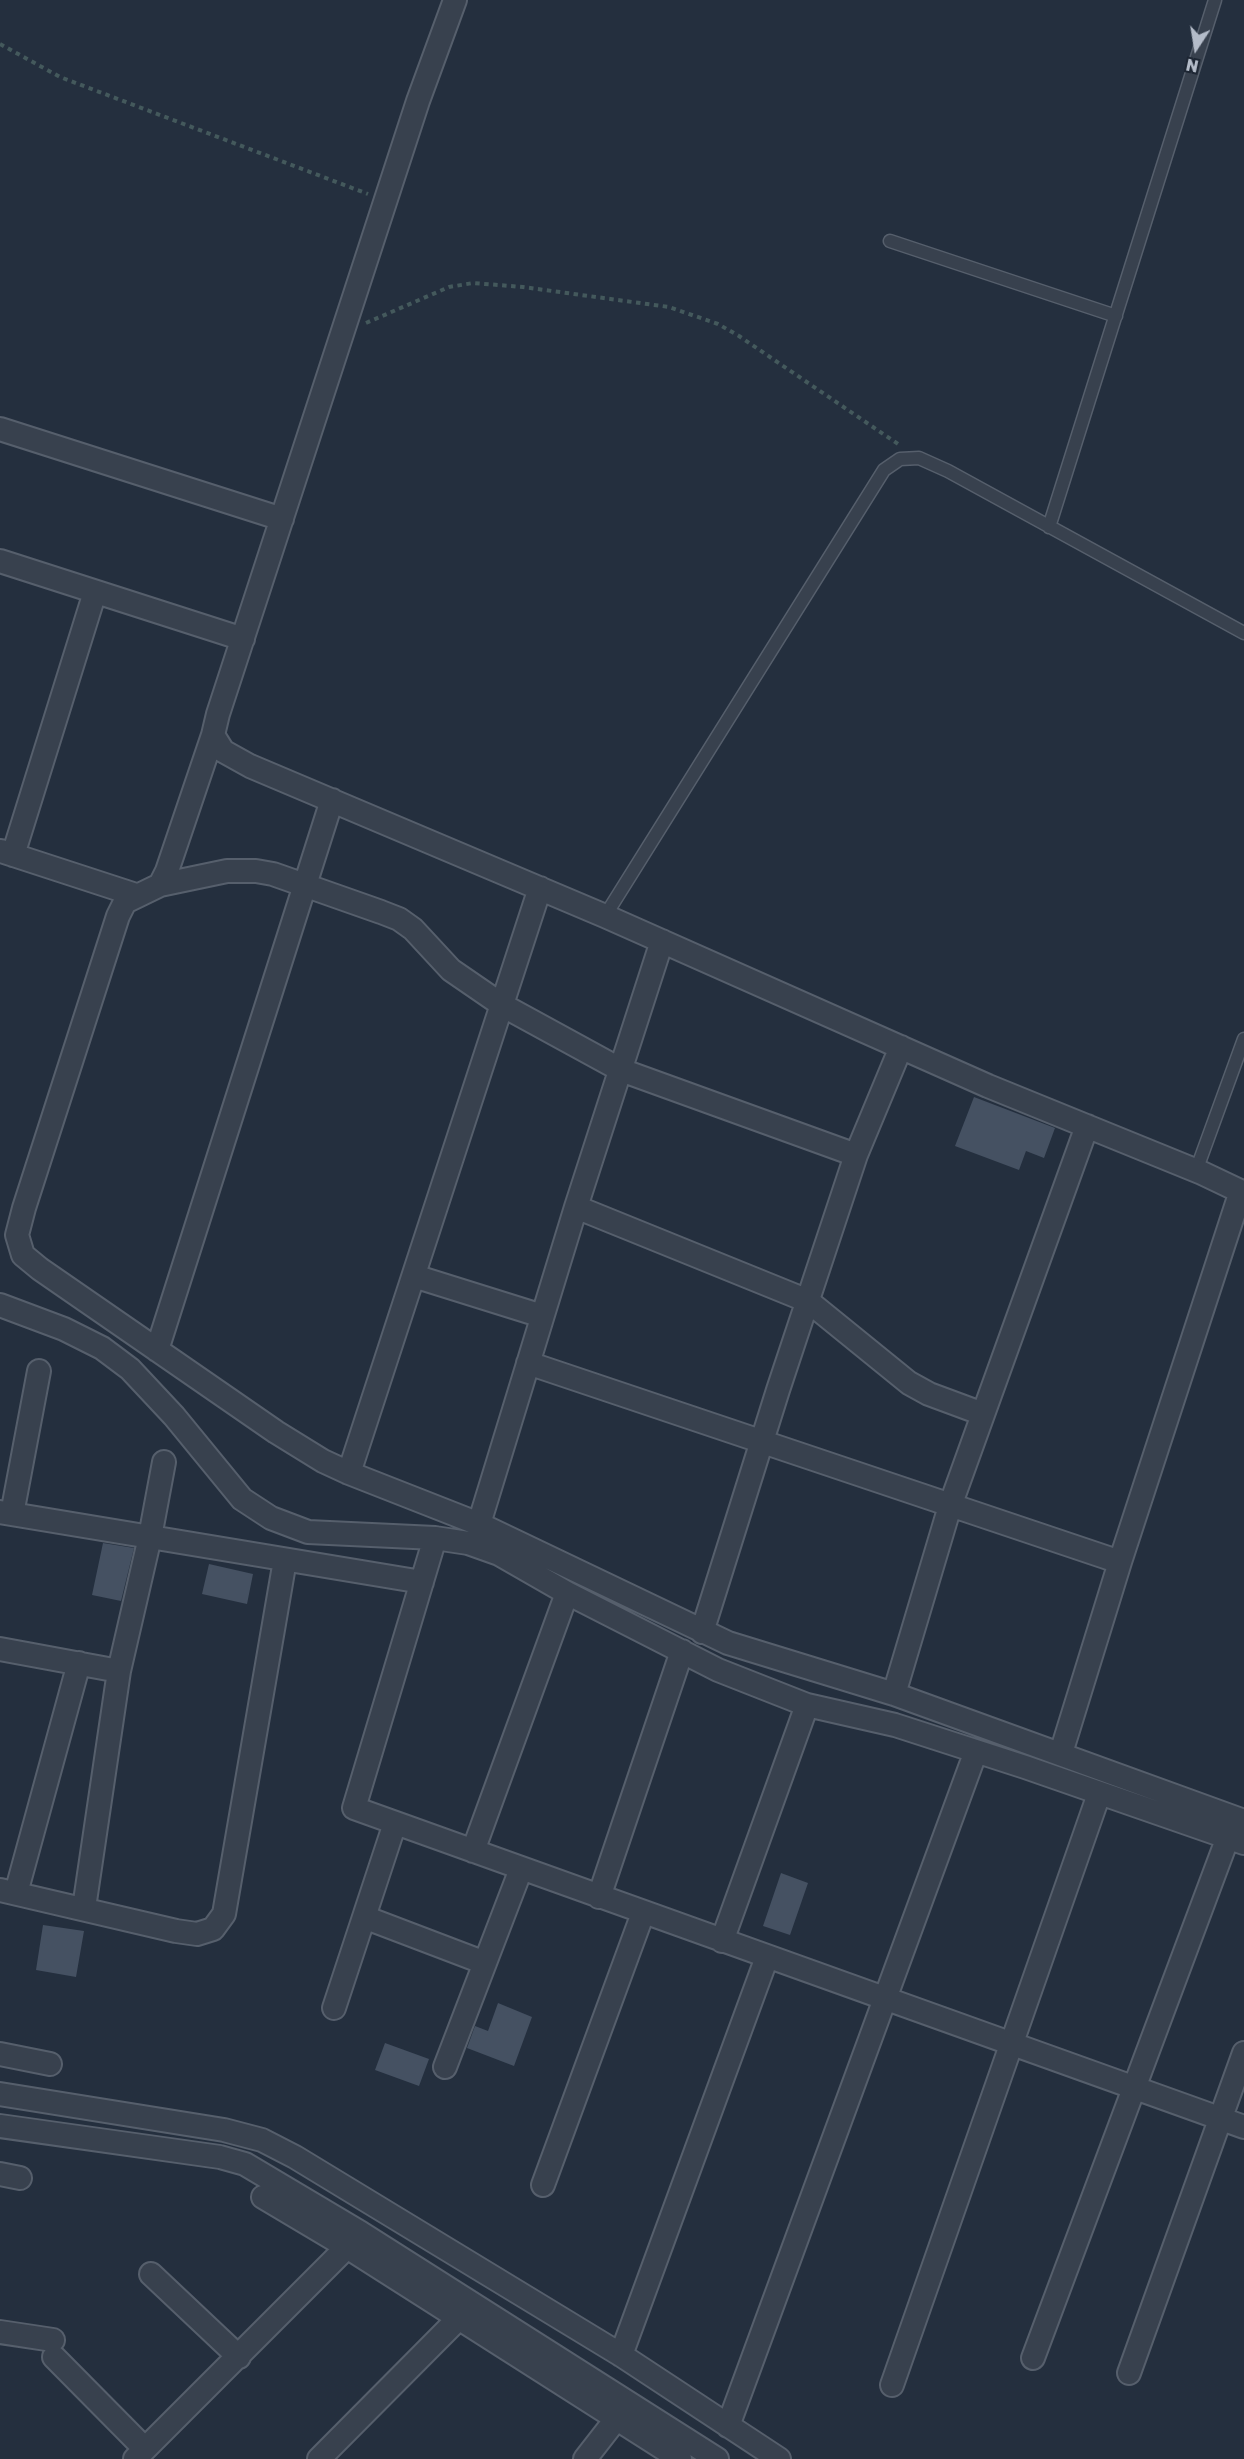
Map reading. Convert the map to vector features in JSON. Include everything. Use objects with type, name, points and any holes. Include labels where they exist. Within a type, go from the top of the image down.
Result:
[{"type":"street","points":[[160,885],[168,871],[418,102],[455,0]]},
{"type":"street","points":[[0,429],[282,519]]},
{"type":"street","points":[[0,561],[243,639]]},
{"type":"street","points":[[94,592],[7,853],[136,895]]},
{"type":"street","points":[[213,735],[223,751],[241,761],[605,916],[988,1086],[1242,1192],[1120,1562],[1061,1753]]},
{"type":"street","points":[[157,1350],[332,800]]},
{"type":"street","points":[[856,1155],[621,1070],[502,1005],[451,970],[427,942],[399,919],[273,874],[241,870],[160,885],[125,902],[118,916],[51,1120],[18,1235],[23,1255],[40,1269],[276,1432],[323,1461],[479,1524],[702,1632],[754,1652],[894,1694],[1244,1821]]},
{"type":"street","points":[[349,1473],[540,888]]},
{"type":"street","points":[[479,1524],[576,1207],[662,941]]},
{"type":"street","points":[[702,1632],[856,1155],[901,1047]]},
{"type":"street","points":[[894,1694],[950,1506],[1087,1126]]},
{"type":"street","points":[[576,1207],[808,1301],[909,1383],[929,1394],[983,1414]]},
{"type":"street","points":[[414,1276],[542,1316]]},
{"type":"street","points":[[0,1305],[64,1329],[102,1348],[130,1370],[174,1416],[243,1499],[271,1518],[308,1532],[435,1538],[468,1543],[499,1554],[567,1593],[718,1670],[807,1705],[895,1725],[1236,1840],[1134,2088],[1033,2358]]},
{"type":"street","points":[[528,1363],[1120,1562]]},
{"type":"street","points":[[39,1371],[6,1513],[422,1582]]},
{"type":"street","points":[[84,1908],[119,1671],[150,1537],[164,1462]]},
{"type":"street","points":[[435,1538],[354,1808],[1244,2127]]},
{"type":"street","points":[[79,1663],[8,1892],[176,1931],[197,1934],[213,1929],[224,1914],[285,1560]]},
{"type":"street","points":[[473,1851],[567,1593]]},
{"type":"street","points":[[0,1648],[119,1671]]},
{"type":"street","points":[[599,1897],[682,1651]]},
{"type":"street","points":[[722,1941],[807,1705]]},
{"type":"street","points":[[728,2426],[976,1751]]},
{"type":"street","points":[[892,2385],[1099,1794]]},
{"type":"street","points":[[334,2008],[395,1823]]},
{"type":"street","points":[[445,2067],[521,1869]]},
{"type":"street","points":[[543,2186],[643,1913]]},
{"type":"street","points":[[364,1917],[485,1963]]},
{"type":"street","points":[[621,2355],[767,1957]]},
{"type":"street","points":[[0,2054],[50,2064]]},
{"type":"street","points":[[1129,2373],[1244,2054]]},
{"type":"street","points":[[0,2094],[224,2130],[262,2140],[295,2157],[621,2355],[779,2459]]},
{"type":"street","points":[[0,2126],[220,2157],[245,2164],[354,2240],[459,2318],[680,2459]]},
{"type":"street","points":[[264,2197],[354,2240],[717,2459]]},
{"type":"street","points":[[0,2332],[54,2349],[140,2454],[239,2357],[382,2210]]},
{"type":"street","points":[[152,2274],[239,2357]]},
{"type":"street","points":[[322,2458],[459,2318]]},
{"type":"street","points":[[585,2459],[617,2418]]},
{"type":"lane","points":[[1049,527],[1215,0]]},
{"type":"lane","points":[[890,241],[1116,316]]},
{"type":"lane","points":[[605,916],[884,470],[900,459],[919,458],[1244,633]]},
{"type":"lane","points":[[1196,1171],[1244,1039]]},
{"type":"path","points":[[0,44],[60,77],[199,132],[386,201]]},
{"type":"path","points":[[342,334],[449,287],[473,283],[515,286],[669,307],[718,324],[739,336],[919,458]]},
{"type":"building","points":[[974,1097],[1055,1128],[1044,1158],[1026,1151],[1019,1170],[955,1146]]},
{"type":"building","points":[[103,1543],[134,1548],[121,1601],[92,1595]]},
{"type":"building","points":[[209,1564],[253,1574],[247,1604],[202,1594]]},
{"type":"building","points":[[781,1873],[808,1883],[790,1935],[763,1926]]},
{"type":"building","points":[[43,1925],[84,1931],[76,1977],[36,1970]]},
{"type":"building","points":[[498,2003],[532,2017],[514,2066],[467,2048],[475,2026],[488,2031]]},
{"type":"building","points":[[385,2043],[429,2059],[419,2086],[375,2070]]}]
